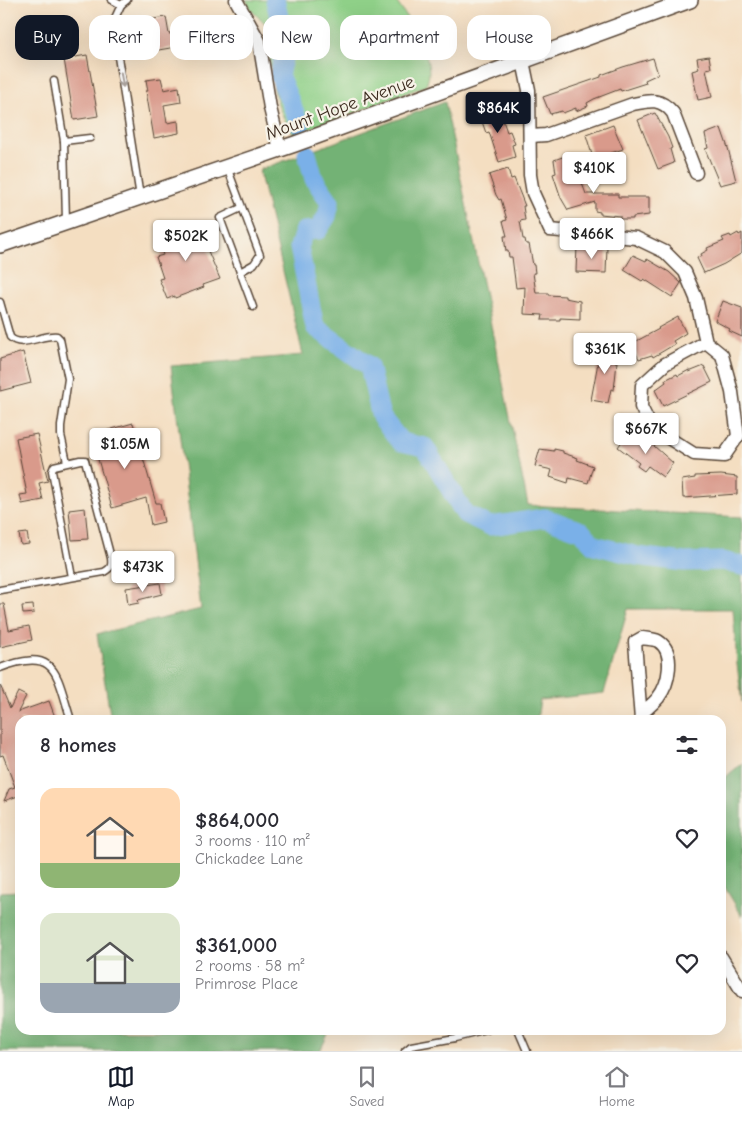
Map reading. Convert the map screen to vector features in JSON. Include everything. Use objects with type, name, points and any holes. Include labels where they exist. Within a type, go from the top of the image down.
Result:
[{"type":"street","points":[[236,0],[259,41],[270,108],[280,149]]},
{"type":"street","name":"Mount Hope Avenue","points":[[0,245],[227,168],[690,0]]},
{"type":"street","points":[[523,61],[529,90],[530,175],[533,193],[550,230],[636,238],[665,252],[685,272],[696,298],[706,342],[722,355],[732,392],[738,436],[724,456],[694,454],[651,427],[641,407],[642,384],[665,364],[706,342]]},
{"type":"street","points":[[531,136],[546,135],[647,100],[657,101],[668,106],[673,113],[696,173]]},
{"type":"street","points":[[641,715],[635,642],[642,638],[658,641],[667,651],[669,666],[665,684],[659,696],[643,715]]},
{"type":"street","points":[[726,965],[742,991]]},
{"type":"lane","points":[[112,0],[124,2],[115,18],[116,44],[140,197]]},
{"type":"lane","points":[[54,81],[64,141],[66,222]]},
{"type":"lane","points":[[64,141],[90,138]]},
{"type":"lane","points":[[227,168],[260,254],[254,264],[240,272]]},
{"type":"lane","points":[[242,208],[220,218],[253,306]]},
{"type":"lane","points":[[0,302],[10,337],[13,341],[22,342],[51,335],[57,336],[60,339],[67,372],[61,426],[67,462]]},
{"type":"lane","points":[[0,590],[104,572],[110,569],[112,558],[84,460],[54,466],[52,471],[72,577]]},
{"type":"lane","points":[[0,668],[16,662],[34,660],[49,666],[56,672],[70,715]]},
{"type":"lane","points":[[404,1051],[411,1046],[467,1035]]},
{"type":"lane","points":[[520,1035],[527,1051]]},
{"type":"green space","points":[[246,0],[395,0],[405,15],[340,15],[340,60],[427,60],[429,77],[425,86],[294,135],[280,109],[272,82],[269,60],[330,60],[330,15],[263,15],[263,21],[252,11]]},
{"type":"green space","points":[[445,102],[528,505],[742,517],[742,702],[733,609],[628,609],[604,693],[540,700],[538,715],[110,715],[97,634],[201,609],[171,366],[303,355],[259,170]]},
{"type":"green space","points":[[742,763],[742,916],[726,889],[726,777]]},
{"type":"green space","points":[[15,891],[15,1035],[328,1035],[320,1051],[0,1051],[0,892]]},
{"type":"building","points":[[166,17],[170,34],[170,48],[160,50],[160,18]]},
{"type":"building","points":[[87,55],[98,116],[74,120],[64,60],[79,60],[79,56]]},
{"type":"building","points":[[709,56],[711,68],[706,69],[712,97],[698,100],[692,71],[699,69],[697,58]]},
{"type":"building","points":[[653,58],[658,74],[645,80],[646,83],[621,91],[620,89],[594,99],[587,103],[588,106],[576,111],[576,108],[563,113],[562,111],[550,114],[543,97],[601,77],[601,75],[623,67]]},
{"type":"building","points":[[161,78],[164,90],[179,87],[181,102],[164,105],[167,123],[178,121],[179,133],[154,138],[146,91],[148,91],[146,80]]},
{"type":"building","points":[[497,107],[507,132],[510,131],[515,144],[512,145],[515,157],[499,162],[489,132],[486,133],[479,113]]},
{"type":"building","points":[[655,113],[668,137],[674,163],[658,169],[638,120]]},
{"type":"building","points":[[613,125],[623,149],[593,158],[586,135]]},
{"type":"building","points":[[721,128],[736,181],[720,185],[705,149],[708,148],[705,134]]},
{"type":"building","points":[[571,154],[586,194],[618,194],[618,197],[649,197],[649,215],[633,217],[633,219],[620,219],[620,216],[600,214],[600,212],[595,211],[595,202],[568,210],[561,198],[553,174],[556,173],[554,160]]},
{"type":"building","points":[[508,169],[511,179],[514,178],[525,206],[523,206],[525,220],[520,221],[523,239],[525,239],[526,244],[529,244],[534,265],[535,273],[533,273],[536,293],[565,296],[565,298],[580,301],[580,319],[560,318],[560,320],[542,320],[543,315],[524,314],[525,287],[516,288],[512,257],[509,257],[508,251],[506,251],[504,236],[507,236],[503,221],[507,220],[501,199],[499,200],[496,195],[489,175]]},
{"type":"building","points":[[202,226],[213,250],[208,251],[220,279],[175,298],[175,296],[167,299],[159,279],[163,278],[156,257],[163,255],[158,241],[169,237],[167,232],[181,227],[183,233]]},
{"type":"building","points":[[738,233],[739,235],[742,233],[742,253],[704,273],[697,258],[708,250],[707,248],[724,241],[722,238],[730,235],[731,237]]},
{"type":"building","points":[[577,246],[607,247],[606,273],[576,272]]},
{"type":"building","points":[[633,255],[646,261],[647,259],[669,272],[681,283],[672,297],[644,279],[642,281],[624,270]]},
{"type":"building","points":[[723,301],[742,308],[742,337],[715,321]]},
{"type":"building","points":[[678,317],[686,333],[673,341],[675,344],[653,357],[652,355],[639,359],[631,344]]},
{"type":"building","points":[[599,347],[616,349],[615,362],[617,362],[614,390],[611,389],[608,403],[591,400]]},
{"type":"building","points":[[23,352],[31,383],[0,391],[0,359]]},
{"type":"building","points":[[704,366],[712,382],[663,406],[655,390],[666,382],[665,380],[677,374],[678,376],[689,370],[689,372]]},
{"type":"building","points":[[133,423],[156,503],[160,503],[164,522],[151,525],[146,498],[112,508],[91,435]]},
{"type":"building","points":[[628,433],[654,446],[673,463],[663,477],[648,466],[644,471],[637,466],[639,463],[618,447]]},
{"type":"building","points":[[37,434],[48,481],[39,483],[43,500],[22,504],[20,495],[27,494],[16,438]]},
{"type":"building","points":[[540,449],[563,451],[563,453],[578,458],[577,460],[593,466],[588,483],[569,478],[568,483],[550,477],[552,470],[535,466]]},
{"type":"building","points":[[721,475],[737,477],[737,494],[683,498],[682,480],[695,478],[695,476]]},
{"type":"building","points":[[85,508],[88,539],[72,540],[69,510]]},
{"type":"building","points":[[27,533],[29,544],[21,545],[19,534]]},
{"type":"building","points":[[160,583],[162,594],[138,600],[139,603],[128,605],[126,588]]},
{"type":"building","points":[[0,604],[4,604],[9,630],[29,626],[32,640],[0,647]]},
{"type":"building","points":[[33,605],[34,613],[23,614],[22,606]]},
{"type":"building","points":[[0,685],[10,708],[18,692],[26,696],[18,712],[49,701],[54,715],[15,715],[15,787],[3,755],[0,756]]},
{"type":"building","points":[[15,787],[15,797],[4,801],[9,789]]},
{"type":"waterway","points":[[275,0],[286,46],[279,75],[300,125]]},
{"type":"waterway","points":[[307,154],[314,179],[330,202],[327,216],[318,230],[304,231],[299,247],[315,327],[369,366],[381,417],[401,442],[425,447],[465,514],[490,526],[545,518],[581,531],[594,545],[637,556],[684,562],[723,561],[742,566]]}]
